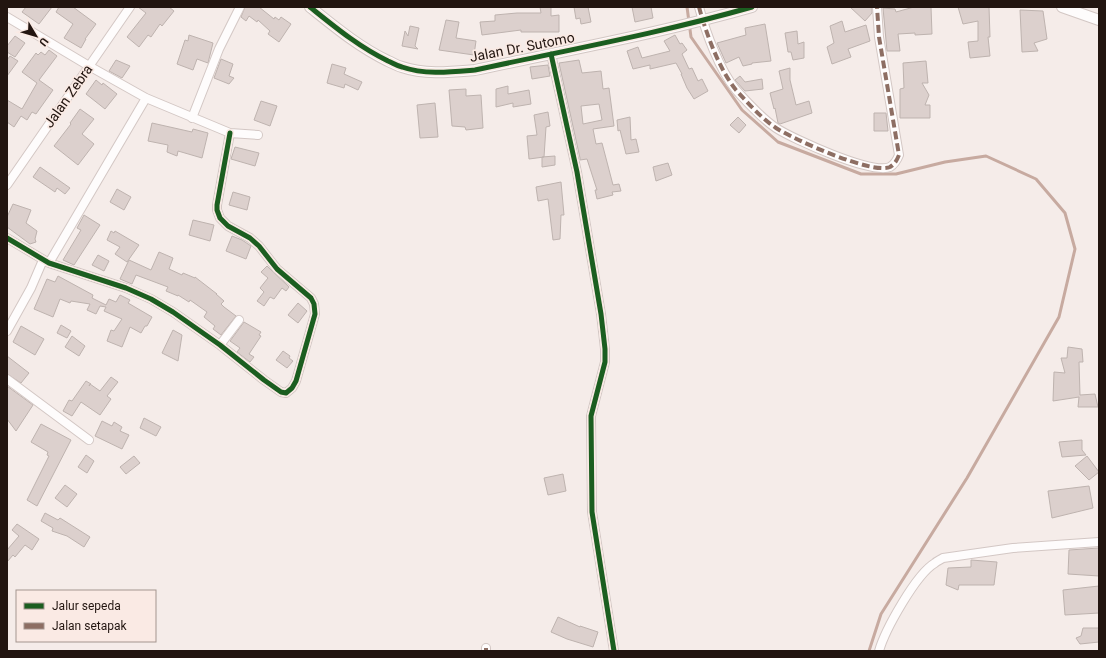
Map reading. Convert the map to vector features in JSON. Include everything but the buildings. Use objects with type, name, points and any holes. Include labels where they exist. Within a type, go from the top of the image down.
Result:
[{"type":"street","name":"Jalan Zebra","points":[[7,185],[130,7]]},
{"type":"street","points":[[192,118],[219,49],[240,7]]},
{"type":"street","name":"Jalan Dr. Sutomo","points":[[310,7],[341,32],[374,54],[402,67],[427,72],[475,70],[669,29],[752,7]]},
{"type":"street","points":[[699,7],[702,21],[716,57],[735,88],[756,111],[776,128],[806,144],[843,159],[878,168],[889,167],[895,163],[899,155],[880,42],[877,7]]},
{"type":"street","points":[[1062,7],[1099,20]]},
{"type":"street","points":[[7,17],[88,66],[146,98],[230,133],[258,135]]},
{"type":"street","points":[[551,54],[577,172],[601,314],[605,349],[605,362],[591,416],[592,512],[614,651]]},
{"type":"street","points":[[7,331],[46,261],[146,98]]},
{"type":"street","points":[[7,238],[46,261],[126,288],[151,299],[173,312],[220,345],[280,392],[286,392],[292,388],[296,381],[315,314],[314,304],[311,298],[277,269],[259,246],[250,238],[228,226],[220,218],[217,205],[230,133]]},
{"type":"street","points":[[220,345],[239,320]]},
{"type":"street","points":[[7,379],[89,440]]},
{"type":"street","points":[[879,651],[881,641],[910,591],[927,570],[934,563],[943,558],[1013,548],[1099,542]]},
{"type":"waterway","points":[[687,7],[691,37],[742,110],[778,142],[861,174],[896,174],[945,162],[986,156],[1036,179],[1065,213],[1075,249],[1059,317],[967,478],[881,614],[869,651]]},
{"type":"marked path","points":[[699,7],[709,39],[724,72],[736,90],[765,120],[785,133],[833,155],[867,166],[881,168],[892,166],[896,162],[899,155],[879,37],[877,7]]},
{"type":"cycle path","points":[[310,7],[357,43],[377,55],[398,66],[411,70],[429,72],[457,72],[475,70],[649,33],[752,7]]},
{"type":"cycle path","points":[[551,54],[577,172],[601,314],[605,349],[605,362],[591,416],[592,512],[614,651]]},
{"type":"cycle path","points":[[7,238],[49,263],[126,288],[151,299],[173,312],[220,345],[281,392],[286,393],[292,388],[296,381],[315,314],[314,304],[311,298],[277,269],[259,246],[250,238],[228,226],[220,218],[217,205],[230,133]]}]
